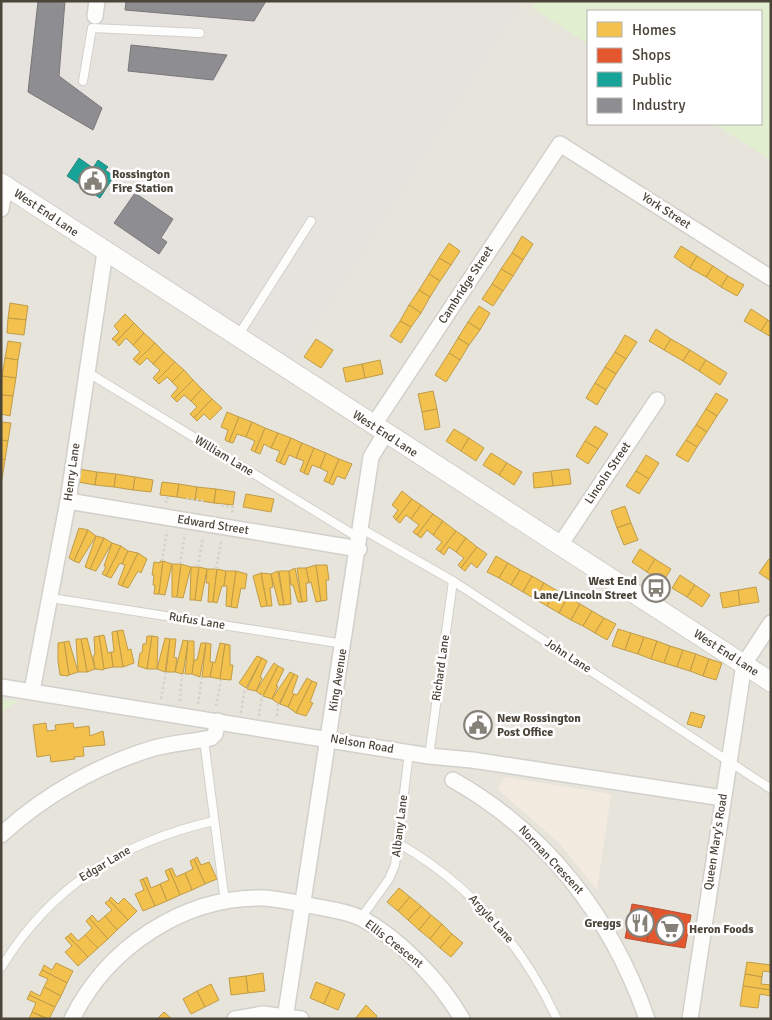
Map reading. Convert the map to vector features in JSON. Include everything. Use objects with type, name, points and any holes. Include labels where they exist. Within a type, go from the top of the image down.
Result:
[{"type":"street","name":"York Street","points":[[560,144],[771,278]]},
{"type":"street","name":"Cambridge Street","points":[[379,430],[560,144]]},
{"type":"street","name":"West End Lane","points":[[3,184],[379,430],[771,682]]},
{"type":"street","points":[[1,209],[3,184]]},
{"type":"street","name":"Henry Lane","points":[[32,691],[68,501],[105,252]]},
{"type":"street","name":"Lincoln Street","points":[[560,545],[657,400]]},
{"type":"street","name":"King Avenue","points":[[285,1017],[344,644],[371,457],[379,430]]},
{"type":"street","name":"Edward Street","points":[[68,501],[222,527],[360,539]]},
{"type":"street","points":[[744,664],[771,623]]},
{"type":"street","name":"Queen Mary's Road","points":[[690,1019],[744,664]]},
{"type":"street","name":"Nelson Road","points":[[1,687],[328,738],[409,753],[472,760],[723,798]]},
{"type":"street","points":[[1,835],[19,819],[51,796],[110,764],[155,748],[204,740],[215,734],[216,721]]},
{"type":"street","name":"Norman Crescent","points":[[453,780],[494,804],[521,826],[579,888],[603,923],[625,962],[647,1019]]},
{"type":"street","name":"Ellis Crescent","points":[[72,1019],[94,982],[114,959],[133,943],[178,916],[225,902],[264,898],[345,912],[361,918],[425,967],[462,1019]]},
{"type":"street","points":[[235,1019],[263,1014],[300,1019]]},
{"type":"lane","points":[[83,81],[95,15],[200,33]]},
{"type":"lane","points":[[237,337],[311,221]]},
{"type":"lane","name":"William Lane","points":[[87,372],[360,539]]},
{"type":"lane","name":"John Lane","points":[[360,539],[453,581],[771,789]]},
{"type":"lane","name":"Richard Lane","points":[[429,756],[453,581]]},
{"type":"lane","name":"Rufus Lane","points":[[51,598],[344,644]]},
{"type":"lane","points":[[204,740],[225,902]]},
{"type":"lane","name":"Albany Lane","points":[[361,918],[389,879],[395,865],[409,753]]},
{"type":"lane","name":"Edgar Lane","points":[[1,968],[44,911],[71,885],[98,866],[157,837],[214,821]]},
{"type":"lane","name":"Argyle Lane","points":[[398,843],[443,872],[489,914],[527,964],[558,1019]]},
{"type":"path","points":[[186,499],[196,502],[205,501]]},
{"type":"path","points":[[163,560],[168,518]]},
{"type":"path","points":[[181,563],[187,521]]},
{"type":"path","points":[[199,566],[205,524]]},
{"type":"path","points":[[217,568],[222,527]]},
{"type":"path","points":[[160,712],[165,672]]},
{"type":"path","points":[[178,714],[183,674]]},
{"type":"path","points":[[196,718],[201,677]]},
{"type":"path","points":[[216,721],[220,680]]},
{"type":"path","points":[[239,724],[246,688]]},
{"type":"path","points":[[257,727],[263,696]]},
{"type":"shaded area","points":[[1,1],[523,1],[293,360],[1,190]]},
{"type":"shaded area","points":[[523,1],[771,1],[771,1019],[1,1019],[1,194],[149,160],[293,359]]},
{"type":"shaded area","points":[[505,777],[611,794],[597,890],[559,843],[497,789]]},
{"type":"green space","points":[[536,1],[771,1],[771,160],[716,125],[762,125],[762,10],[587,10],[587,43],[532,8]]},
{"type":"green space","points":[[1,699],[18,701],[1,713]]},
{"type":"building: Homes","points":[[522,236],[533,244],[523,260],[512,253]]},
{"type":"building: Homes","points":[[449,243],[460,251],[451,265],[439,258]]},
{"type":"building: Homes","points":[[681,246],[697,256],[690,268],[674,257]]},
{"type":"building: Homes","points":[[512,253],[523,260],[513,276],[501,269]]},
{"type":"building: Homes","points":[[697,256],[713,266],[706,277],[690,268]]},
{"type":"building: Homes","points":[[439,258],[451,265],[440,281],[429,274]]},
{"type":"building: Homes","points":[[713,266],[728,276],[721,287],[706,277]]},
{"type":"building: Homes","points":[[501,269],[513,276],[503,291],[492,284]]},
{"type":"building: Homes","points":[[429,274],[440,281],[430,297],[419,290]]},
{"type":"building: Homes","points":[[728,276],[744,285],[737,296],[721,287]]},
{"type":"building: Homes","points":[[492,284],[503,291],[493,306],[482,299]]},
{"type":"building: Homes","points":[[419,290],[430,297],[421,313],[409,305]]},
{"type":"building: Homes","points":[[10,303],[28,306],[26,320],[8,318]]},
{"type":"building: Homes","points":[[409,305],[421,313],[411,327],[400,321]]},
{"type":"building: Homes","points":[[479,306],[490,313],[480,330],[468,322]]},
{"type":"building: Homes","points":[[751,309],[768,320],[761,331],[744,321]]},
{"type":"building: Homes","points":[[125,314],[134,323],[116,342],[112,339],[119,332],[114,326]]},
{"type":"building: Homes","points":[[8,318],[26,320],[24,335],[7,333]]},
{"type":"building: Homes","points":[[768,320],[771,322],[771,337],[761,331]]},
{"type":"building: Homes","points":[[400,321],[411,327],[401,343],[390,336]]},
{"type":"building: Homes","points":[[468,322],[480,330],[469,345],[458,338]]},
{"type":"building: Homes","points":[[134,323],[144,333],[133,345],[126,338],[119,346],[116,342]]},
{"type":"building: Homes","points":[[656,329],[671,339],[664,350],[649,341]]},
{"type":"building: Homes","points":[[144,333],[155,343],[136,362],[133,359],[140,352],[133,345]]},
{"type":"building: Homes","points":[[625,335],[637,342],[626,359],[615,352]]},
{"type":"building: Homes","points":[[458,338],[469,345],[460,360],[449,353]]},
{"type":"building: Homes","points":[[316,339],[333,350],[321,368],[304,357]]},
{"type":"building: Homes","points":[[671,339],[690,350],[683,361],[664,350]]},
{"type":"building: Homes","points":[[8,341],[21,343],[18,360],[5,358]]},
{"type":"building: Homes","points":[[155,343],[164,352],[153,364],[147,358],[140,365],[136,362]]},
{"type":"building: Homes","points":[[690,350],[706,360],[699,371],[683,361]]},
{"type":"building: Homes","points":[[164,352],[175,362],[156,381],[153,378],[160,370],[153,364]]},
{"type":"building: Homes","points":[[615,352],[626,359],[616,374],[605,367]]},
{"type":"building: Homes","points":[[449,353],[460,360],[446,382],[435,375]]},
{"type":"building: Homes","points":[[5,358],[18,360],[16,378],[2,376]]},
{"type":"building: Homes","points":[[380,360],[383,374],[365,378],[362,364]]},
{"type":"building: Homes","points":[[706,360],[727,373],[720,385],[699,371]]},
{"type":"building: Homes","points":[[175,362],[184,370],[172,382],[167,377],[159,384],[156,381]]},
{"type":"building: Homes","points":[[362,364],[365,378],[346,382],[343,368]]},
{"type":"building: Homes","points":[[605,367],[616,374],[606,390],[595,383]]},
{"type":"building: Homes","points":[[184,370],[193,380],[174,399],[171,396],[178,388],[172,382]]},
{"type":"building: Homes","points":[[2,376],[16,378],[13,396],[1,395]]},
{"type":"building: Homes","points":[[193,380],[202,389],[191,401],[184,395],[177,402],[174,399]]},
{"type":"building: Homes","points":[[595,383],[606,390],[597,405],[586,398]]},
{"type":"building: Homes","points":[[202,389],[212,399],[194,418],[190,414],[197,407],[191,401]]},
{"type":"building: Homes","points":[[433,391],[437,409],[422,412],[418,394]]},
{"type":"building: Homes","points":[[716,393],[728,400],[717,416],[706,409]]},
{"type":"building: Homes","points":[[1,395],[13,396],[10,416],[1,414]]},
{"type":"building: Homes","points":[[212,399],[222,408],[210,420],[204,414],[197,421],[194,418]]},
{"type":"building: Homes","points":[[437,409],[440,427],[425,430],[422,412]]},
{"type":"building: Homes","points":[[706,409],[717,416],[707,432],[696,425]]},
{"type":"building: Homes","points":[[227,412],[239,417],[229,442],[225,440],[228,430],[221,427]]},
{"type":"building: Homes","points":[[239,417],[252,422],[246,437],[237,434],[233,443],[229,442]]},
{"type":"building: Homes","points":[[1,422],[11,423],[8,441],[1,440]]},
{"type":"building: Homes","points":[[252,422],[265,428],[255,452],[251,450],[255,441],[246,437]]},
{"type":"building: Homes","points":[[696,425],[707,432],[697,447],[686,440]]},
{"type":"building: Homes","points":[[595,426],[608,434],[598,449],[585,441]]},
{"type":"building: Homes","points":[[265,428],[278,433],[271,448],[264,444],[260,454],[255,452]]},
{"type":"building: Homes","points":[[454,429],[469,438],[461,451],[446,441]]},
{"type":"building: Homes","points":[[278,433],[291,438],[280,463],[276,461],[280,451],[271,448]]},
{"type":"building: Homes","points":[[291,438],[302,443],[296,458],[289,455],[285,465],[280,463]]},
{"type":"building: Homes","points":[[469,438],[484,448],[476,461],[461,451]]},
{"type":"building: Homes","points":[[1,440],[8,441],[5,460],[1,459]]},
{"type":"building: Homes","points":[[686,440],[697,447],[688,462],[676,455]]},
{"type":"building: Homes","points":[[585,441],[598,449],[588,464],[576,456]]},
{"type":"building: Homes","points":[[302,443],[314,448],[304,473],[300,471],[304,461],[296,458]]},
{"type":"building: Homes","points":[[314,448],[326,453],[320,468],[312,465],[308,475],[304,473]]},
{"type":"building: Homes","points":[[326,453],[339,459],[329,483],[324,481],[328,472],[320,468]]},
{"type":"building: Homes","points":[[491,453],[507,463],[499,475],[483,465]]},
{"type":"building: Homes","points":[[646,455],[659,463],[649,479],[636,471]]},
{"type":"building: Homes","points":[[1,459],[5,460],[2,479],[1,479]]},
{"type":"building: Homes","points":[[339,459],[352,464],[345,479],[337,476],[333,485],[329,483]]},
{"type":"building: Homes","points":[[507,463],[522,472],[514,485],[499,475]]},
{"type":"building: Homes","points":[[79,469],[97,472],[95,485],[78,482]]},
{"type":"building: Homes","points":[[569,469],[571,484],[553,486],[551,471]]},
{"type":"building: Homes","points":[[551,471],[553,486],[534,488],[533,473]]},
{"type":"building: Homes","points":[[636,471],[649,479],[639,494],[626,486]]},
{"type":"building: Homes","points":[[97,472],[116,474],[114,487],[95,485]]},
{"type":"building: Homes","points":[[116,474],[135,477],[133,490],[114,487]]},
{"type":"building: Homes","points":[[135,477],[153,480],[151,492],[133,490]]},
{"type":"building: Homes","points":[[162,482],[179,484],[177,497],[160,495]]},
{"type":"building: Homes","points":[[179,484],[197,487],[195,500],[177,497]]},
{"type":"building: Homes","points":[[197,487],[216,489],[214,503],[195,500]]},
{"type":"building: Homes","points":[[216,489],[235,492],[233,505],[214,503]]},
{"type":"building: Homes","points":[[402,491],[412,499],[396,520],[393,517],[398,510],[392,505]]},
{"type":"building: Homes","points":[[246,494],[274,499],[271,512],[243,507]]},
{"type":"building: Homes","points":[[412,499],[421,505],[411,519],[406,515],[400,523],[396,520]]},
{"type":"building: Homes","points":[[421,505],[433,514],[417,535],[413,532],[419,525],[411,519]]},
{"type":"building: Homes","points":[[625,506],[631,523],[617,528],[611,511]]},
{"type":"building: Homes","points":[[433,514],[443,521],[433,535],[427,530],[421,538],[417,535]]},
{"type":"building: Homes","points":[[443,521],[456,531],[440,552],[436,549],[442,542],[433,535]]},
{"type":"building: Homes","points":[[631,523],[638,540],[624,545],[617,528]]},
{"type":"building: Homes","points":[[79,528],[88,530],[74,561],[69,558]]},
{"type":"building: Homes","points":[[88,530],[96,536],[79,563],[74,561]]},
{"type":"building: Homes","points":[[456,531],[466,538],[456,552],[449,547],[444,555],[440,552]]},
{"type":"building: Homes","points":[[96,536],[104,538],[90,569],[85,567]]},
{"type":"building: Homes","points":[[104,538],[112,543],[96,571],[90,569]]},
{"type":"building: Homes","points":[[466,538],[477,547],[461,568],[458,565],[464,558],[456,552]]},
{"type":"building: Homes","points":[[112,543],[121,546],[106,576],[102,574],[106,567],[104,566]]},
{"type":"building: Homes","points":[[121,546],[128,551],[122,564],[120,563],[111,578],[106,576]]},
{"type":"building: Homes","points":[[477,547],[487,554],[477,568],[471,563],[465,571],[461,568]]},
{"type":"building: Homes","points":[[640,549],[655,559],[647,572],[632,562]]},
{"type":"building: Homes","points":[[128,551],[138,553],[122,586],[118,584],[125,565],[122,564]]},
{"type":"building: Homes","points":[[138,553],[147,559],[141,573],[138,571],[128,588],[122,586]]},
{"type":"building: Homes","points":[[496,556],[508,563],[499,578],[487,572]]},
{"type":"building: Homes","points":[[655,559],[671,569],[663,582],[647,572]]},
{"type":"building: Homes","points":[[769,559],[771,560],[771,581],[759,573]]},
{"type":"building: Homes","points":[[160,561],[163,561],[159,594],[154,594],[154,575],[152,575],[154,562],[160,563]]},
{"type":"building: Homes","points":[[163,561],[172,564],[165,595],[159,594]]},
{"type":"building: Homes","points":[[508,563],[520,570],[511,585],[499,578]]},
{"type":"building: Homes","points":[[172,564],[181,564],[177,597],[172,597]]},
{"type":"building: Homes","points":[[181,564],[191,567],[183,598],[177,597]]},
{"type":"building: Homes","points":[[316,565],[321,601],[316,602],[306,568]]},
{"type":"building: Homes","points":[[316,565],[327,565],[329,580],[326,580],[327,600],[321,601]]},
{"type":"building: Homes","points":[[191,567],[199,567],[195,600],[190,600]]},
{"type":"building: Homes","points":[[199,567],[207,569],[201,601],[195,600]]},
{"type":"building: Homes","points":[[295,568],[302,602],[298,602],[293,585],[291,585],[289,571]]},
{"type":"building: Homes","points":[[297,568],[306,568],[309,583],[306,583],[307,601],[302,602]]},
{"type":"building: Homes","points":[[207,569],[217,569],[213,602],[208,602],[209,583],[206,583]]},
{"type":"building: Homes","points":[[217,569],[226,571],[224,586],[222,586],[217,603],[213,602]]},
{"type":"building: Homes","points":[[520,570],[532,576],[523,592],[511,585]]},
{"type":"building: Homes","points":[[226,571],[236,571],[231,607],[226,606],[227,586],[224,586]]},
{"type":"building: Homes","points":[[236,571],[247,574],[245,589],[241,588],[237,608],[231,607]]},
{"type":"building: Homes","points":[[278,571],[284,605],[279,605],[271,574]]},
{"type":"building: Homes","points":[[279,571],[289,571],[291,604],[284,605]]},
{"type":"building: Homes","points":[[261,573],[271,574],[273,587],[270,588],[272,606],[267,606]]},
{"type":"building: Homes","points":[[261,573],[267,606],[261,607],[253,576]]},
{"type":"building: Homes","points":[[680,575],[695,585],[687,597],[672,588]]},
{"type":"building: Homes","points":[[532,576],[544,583],[535,599],[523,592]]},
{"type":"building: Homes","points":[[544,583],[556,590],[547,606],[535,599]]},
{"type":"building: Homes","points":[[695,585],[710,595],[702,607],[687,597]]},
{"type":"building: Homes","points":[[756,587],[759,602],[740,605],[738,590]]},
{"type":"building: Homes","points":[[556,590],[568,597],[559,613],[547,606]]},
{"type":"building: Homes","points":[[738,590],[740,605],[723,608],[720,593]]},
{"type":"building: Homes","points":[[568,597],[580,604],[571,620],[559,613]]},
{"type":"building: Homes","points":[[580,604],[592,611],[583,626],[571,620]]},
{"type":"building: Homes","points":[[592,611],[604,618],[595,633],[583,626]]},
{"type":"building: Homes","points":[[604,618],[616,624],[607,640],[595,633]]},
{"type":"building: Homes","points":[[618,629],[631,633],[625,650],[612,646]]},
{"type":"building: Homes","points":[[123,630],[128,650],[131,649],[134,663],[123,667],[117,631]]},
{"type":"building: Homes","points":[[117,631],[123,667],[113,667],[111,652],[114,652],[112,632]]},
{"type":"building: Homes","points":[[631,633],[644,637],[638,654],[625,650]]},
{"type":"building: Homes","points":[[104,635],[108,653],[111,652],[113,667],[104,669],[99,636]]},
{"type":"building: Homes","points":[[99,636],[103,670],[95,669],[93,656],[95,655],[94,637]]},
{"type":"building: Homes","points":[[147,636],[152,636],[147,669],[138,666],[140,653],[142,653],[143,644],[146,644]]},
{"type":"building: Homes","points":[[152,636],[158,637],[157,669],[147,669]]},
{"type":"building: Homes","points":[[644,637],[657,641],[651,659],[638,654]]},
{"type":"building: Homes","points":[[87,638],[95,669],[87,672],[81,639]]},
{"type":"building: Homes","points":[[165,638],[170,639],[165,672],[157,669]]},
{"type":"building: Homes","points":[[76,639],[81,639],[87,672],[78,672]]},
{"type":"building: Homes","points":[[170,639],[176,639],[174,657],[177,658],[175,672],[166,672]]},
{"type":"building: Homes","points":[[183,640],[188,641],[183,674],[175,672]]},
{"type":"building: Homes","points":[[69,641],[78,672],[69,675],[64,642]]},
{"type":"building: Homes","points":[[188,641],[194,641],[192,674],[185,674]]},
{"type":"building: Homes","points":[[657,641],[670,646],[664,663],[651,659]]},
{"type":"building: Homes","points":[[64,642],[68,676],[60,675],[58,661],[58,643]]},
{"type":"building: Homes","points":[[201,643],[206,643],[200,677],[192,674],[194,660],[197,660]]},
{"type":"building: Homes","points":[[206,643],[211,644],[210,662],[213,662],[210,677],[202,677]]},
{"type":"building: Homes","points":[[220,643],[225,644],[220,679],[210,677]]},
{"type":"building: Homes","points":[[225,644],[230,645],[230,665],[233,665],[231,680],[220,679]]},
{"type":"building: Homes","points":[[670,646],[683,650],[677,667],[664,663]]},
{"type":"building: Homes","points":[[683,650],[696,654],[690,671],[677,667]]},
{"type":"building: Homes","points":[[696,654],[709,659],[703,676],[690,671]]},
{"type":"building: Homes","points":[[257,656],[262,658],[246,688],[239,683]]},
{"type":"building: Homes","points":[[262,658],[267,661],[256,691],[247,689]]},
{"type":"building: Homes","points":[[709,659],[722,663],[716,680],[703,676]]},
{"type":"building: Homes","points":[[274,663],[278,666],[263,696],[256,691]]},
{"type":"building: Homes","points":[[278,666],[284,669],[272,699],[263,696]]},
{"type":"building: Homes","points":[[290,672],[294,674],[279,704],[272,699]]},
{"type":"building: Homes","points":[[294,674],[298,676],[292,693],[294,694],[288,707],[280,704]]},
{"type":"building: Homes","points":[[307,678],[312,681],[296,713],[288,707],[294,694],[297,695]]},
{"type":"building: Homes","points":[[312,681],[317,683],[310,702],[313,703],[306,716],[296,713]]},
{"type":"building: Homes","points":[[691,712],[705,716],[701,728],[687,724]]},
{"type":"building: Homes","points":[[46,723],[47,731],[56,730],[55,725],[73,723],[74,728],[89,726],[90,736],[103,731],[105,745],[83,747],[84,756],[74,757],[75,759],[51,762],[50,755],[37,757],[33,725]]},
{"type":"building: Homes","points":[[197,857],[201,865],[209,862],[217,879],[205,884],[194,859]]},
{"type":"building: Homes","points":[[194,859],[205,884],[192,890],[185,873],[193,869],[190,861]]},
{"type":"building: Homes","points":[[172,868],[176,877],[185,873],[192,890],[180,895],[169,869]]},
{"type":"building: Homes","points":[[169,869],[180,895],[167,901],[160,884],[169,880],[165,871]]},
{"type":"building: Homes","points":[[147,877],[151,888],[160,884],[167,901],[155,906],[143,879]]},
{"type":"building: Homes","points":[[143,879],[155,906],[143,911],[135,894],[144,890],[140,880]]},
{"type":"building: Homes","points":[[399,888],[410,897],[398,911],[387,902]]},
{"type":"building: Homes","points":[[111,897],[118,904],[124,898],[137,911],[128,920],[109,900]]},
{"type":"building: Homes","points":[[410,897],[421,906],[408,920],[398,911]]},
{"type":"building: Homes","points":[[109,900],[128,920],[117,930],[105,916],[112,910],[105,903]]},
{"type":"building: Homes","points":[[421,906],[431,915],[419,930],[408,920]]},
{"type":"building: Homes","points":[[92,915],[98,922],[105,916],[117,930],[108,939],[89,918]]},
{"type":"building: Homes","points":[[431,915],[442,924],[430,939],[419,930]]},
{"type":"building: Homes","points":[[89,918],[108,939],[98,948],[85,935],[92,928],[86,921]]},
{"type":"building: Homes","points":[[442,924],[452,934],[440,948],[430,939]]},
{"type":"building: Homes","points":[[71,933],[78,941],[85,935],[98,948],[88,957],[68,936]]},
{"type":"building: Homes","points":[[452,934],[463,943],[451,957],[440,948]]},
{"type":"building: Homes","points":[[68,936],[88,957],[78,966],[65,952],[72,946],[65,938]]},
{"type":"building: Homes","points":[[747,962],[771,965],[771,972],[763,971],[762,977],[745,974]]},
{"type":"building: Homes","points":[[56,963],[73,971],[67,983],[42,970],[44,965],[52,970]]},
{"type":"building: Homes","points":[[42,970],[67,983],[61,996],[44,987],[48,979],[39,975]]},
{"type":"building: Homes","points":[[263,973],[265,991],[248,993],[246,976]]},
{"type":"building: Homes","points":[[745,974],[762,977],[761,984],[771,985],[771,990],[743,986]]},
{"type":"building: Homes","points":[[246,976],[248,993],[231,995],[229,978]]},
{"type":"building: Homes","points":[[316,982],[331,988],[324,1004],[310,998]]},
{"type":"building: Homes","points":[[211,984],[219,1000],[205,1007],[197,991]]},
{"type":"building: Homes","points":[[743,986],[771,990],[771,996],[760,994],[758,1008],[740,1006]]},
{"type":"building: Homes","points":[[44,987],[61,996],[55,1007],[29,995],[31,991],[40,996]]},
{"type":"building: Homes","points":[[331,988],[345,994],[338,1010],[324,1004]]},
{"type":"building: Homes","points":[[197,991],[205,1007],[191,1014],[183,999]]},
{"type":"building: Homes","points":[[29,995],[55,1007],[49,1019],[32,1012],[36,1003],[27,999]]},
{"type":"building: Homes","points":[[366,1005],[377,1016],[375,1019],[355,1019]]},
{"type":"building: Homes","points":[[32,1012],[47,1019],[29,1019]]},
{"type":"building: Homes","points":[[164,1012],[172,1019],[157,1019]]},
{"type":"building: Shops","name":"Greggs","points":[[632,904],[654,908],[647,942],[625,938]]},
{"type":"building: Shops","name":"Heron Foods","points":[[654,908],[691,915],[685,948],[647,942]]},
{"type":"building: Public","name":"Rossington Fire Station","points":[[79,158],[93,168],[98,160],[108,167],[105,170],[114,176],[100,198],[67,176]]},
{"type":"building: Industry","points":[[38,1],[65,1],[59,76],[102,108],[93,130],[28,92]]},
{"type":"building: Industry","points":[[126,1],[266,1],[254,21],[125,10]]},
{"type":"building: Industry","points":[[131,45],[227,55],[213,80],[128,71]]},
{"type":"building: Industry","points":[[135,193],[173,219],[161,238],[167,242],[159,254],[114,223]]},
{"type":"place","name":"Rossington Fire Station","points":[[93,181]]},
{"type":"place","name":"West End Lane/Lincoln Street","points":[[656,588]]},
{"type":"place","name":"New Rossington Post Office","points":[[478,725]]},
{"type":"place","name":"Greggs","points":[[640,923]]},
{"type":"place","name":"Heron Foods","points":[[670,929]]}]
